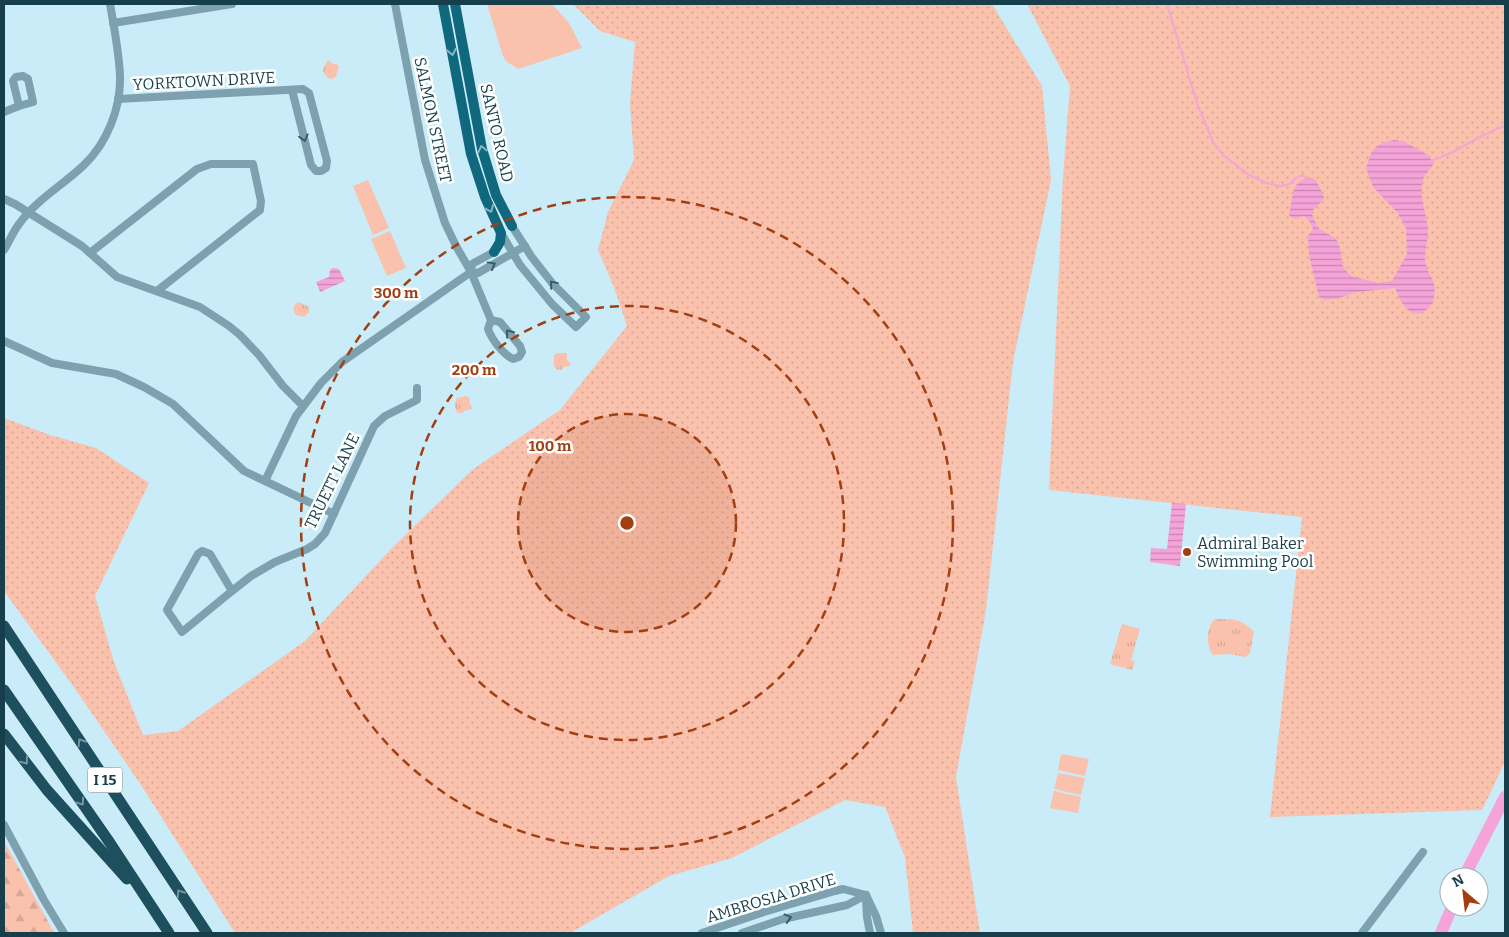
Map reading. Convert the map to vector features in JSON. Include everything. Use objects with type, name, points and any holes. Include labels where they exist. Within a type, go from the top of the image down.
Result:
[{"type":"highway","name":"I 15","points":[[4,626],[207,933]]},
{"type":"highway","name":"I 15","points":[[4,690],[110,843],[169,933]]},
{"type":"highway","points":[[4,734],[47,790],[152,908]]},
{"type":"main road","name":"SANTO ROAD","points":[[443,4],[471,154],[485,198],[501,232]]},
{"type":"main road","name":"SANTO ROAD","points":[[454,4],[482,149],[496,195],[512,226]]},
{"type":"main road","points":[[494,252],[500,242],[501,232]]},
{"type":"street","points":[[4,250],[19,223],[41,200],[83,166],[96,151],[110,126],[118,99],[120,76],[110,4]]},
{"type":"street","points":[[113,22],[232,4]]},
{"type":"street","name":"SALMON STREET","points":[[395,4],[425,160],[445,223],[471,272],[491,320],[488,329],[490,336],[508,356],[513,359],[518,357],[522,352],[520,346],[500,322],[491,320]]},
{"type":"street","name":"YORKTOWN DRIVE","points":[[118,99],[303,89],[309,93],[327,161],[326,168],[321,171],[316,171],[311,164],[292,90]]},
{"type":"street","points":[[4,112],[19,106]]},
{"type":"street","points":[[90,253],[197,169],[211,164],[253,164],[261,201],[260,210],[157,291]]},
{"type":"street","points":[[4,199],[64,233],[117,277],[200,306],[229,326],[259,355],[283,386],[303,406]]},
{"type":"street","name":"SANTO ROAD","points":[[501,232],[520,265],[552,304],[576,327],[586,317],[552,283],[531,256],[512,226]]},
{"type":"street","points":[[265,482],[296,416],[321,383],[342,362],[471,272],[478,273],[525,246]]},
{"type":"street","points":[[471,272],[472,264],[494,252]]},
{"type":"street","points":[[4,341],[52,362],[116,374],[144,386],[173,404],[244,471],[334,514]]},
{"type":"street","name":"TRUETT LANE","points":[[232,591],[210,554],[202,551],[198,554],[167,610],[182,632],[252,576],[275,562],[315,544],[325,533],[374,426],[386,416],[417,400],[417,388]]},
{"type":"street","points":[[4,825],[64,933]]},
{"type":"street","points":[[1362,933],[1423,852]]},
{"type":"street","name":"AMBROSIA DRIVE","points":[[702,933],[728,929],[764,912],[834,891],[843,889],[866,895]]},
{"type":"street","points":[[866,895],[866,917],[870,933]]},
{"type":"street","points":[[866,895],[876,916],[881,933]]},
{"type":"street","name":"AMBROSIA DRIVE","points":[[742,933],[784,918],[847,905],[866,895]]},
{"type":"green space","points":[[487,4],[552,4],[569,23],[582,48],[518,69],[506,61],[503,56]]},
{"type":"green space","points":[[573,4],[992,4],[1042,86],[1051,180],[1013,362],[986,610],[956,777],[980,933],[913,933],[905,857],[885,807],[845,800],[732,858],[669,876],[570,933],[235,933],[141,785],[76,690],[4,591],[4,418],[50,435],[96,448],[149,483],[95,596],[114,662],[143,735],[178,731],[305,641],[391,549],[472,470],[560,410],[627,326],[614,287],[598,250],[608,212],[634,160],[630,102],[635,42],[600,31]]},
{"type":"green space","points":[[1027,4],[1505,4],[1505,762],[1482,810],[1270,817],[1302,517],[1049,490],[1063,177],[1070,86]]},
{"type":"green space","points":[[328,60],[339,66],[333,79],[328,78],[323,72]]},
{"type":"green space","points":[[368,180],[389,228],[373,235],[353,186]]},
{"type":"green space","points":[[390,231],[406,268],[387,276],[371,239]]},
{"type":"green space","points":[[299,302],[309,307],[309,312],[304,317],[296,315],[294,311],[294,306]]},
{"type":"green space","points":[[567,353],[567,360],[571,364],[570,366],[564,367],[561,370],[556,369],[554,366],[554,355]]},
{"type":"green space","points":[[467,396],[470,399],[469,403],[472,409],[458,413],[455,408],[457,398]]},
{"type":"green space","points":[[1215,619],[1236,620],[1245,624],[1254,632],[1250,653],[1246,657],[1230,654],[1213,655],[1209,647],[1208,636],[1210,626]]},
{"type":"green space","points":[[1122,624],[1140,629],[1131,660],[1135,661],[1132,670],[1110,664]]},
{"type":"green space","points":[[1061,754],[1089,759],[1085,776],[1058,770]]},
{"type":"green space","points":[[1058,773],[1085,778],[1081,795],[1054,789]]},
{"type":"green space","points":[[1054,791],[1081,797],[1078,813],[1050,808]]},
{"type":"green space","points":[[4,841],[51,927],[55,933],[4,933]]},
{"type":"shaded area","points":[[1395,140],[1405,142],[1430,156],[1433,165],[1423,179],[1422,190],[1428,231],[1425,261],[1434,282],[1435,291],[1433,302],[1427,309],[1419,313],[1410,312],[1406,308],[1395,288],[1357,292],[1326,300],[1319,297],[1309,255],[1308,236],[1313,229],[1310,222],[1304,216],[1294,218],[1289,215],[1292,196],[1297,185],[1306,179],[1314,179],[1324,197],[1311,212],[1318,228],[1335,238],[1338,242],[1343,267],[1354,277],[1379,283],[1392,281],[1407,254],[1406,228],[1397,212],[1373,187],[1366,168],[1372,151],[1378,145]]},
{"type":"shaded area","points":[[333,268],[339,269],[345,281],[320,292],[316,282],[329,277],[330,270]]},
{"type":"shaded area","points":[[1172,503],[1186,504],[1180,566],[1150,562],[1151,548],[1167,549]]},
{"type":"waterway","points":[[1167,4],[1198,106],[1213,142],[1223,155],[1249,175],[1266,183],[1280,186],[1290,184],[1296,178],[1303,175],[1306,179]]},
{"type":"waterway","points":[[1430,161],[1449,154],[1505,126]]},
{"type":"waterway","points":[[1469,867],[1505,797]]},
{"type":"waterway","points":[[1441,933],[1448,917]]},
{"type":"place","name":"Admiral Baker Swimming Pool","points":[[1187,552]]}]
